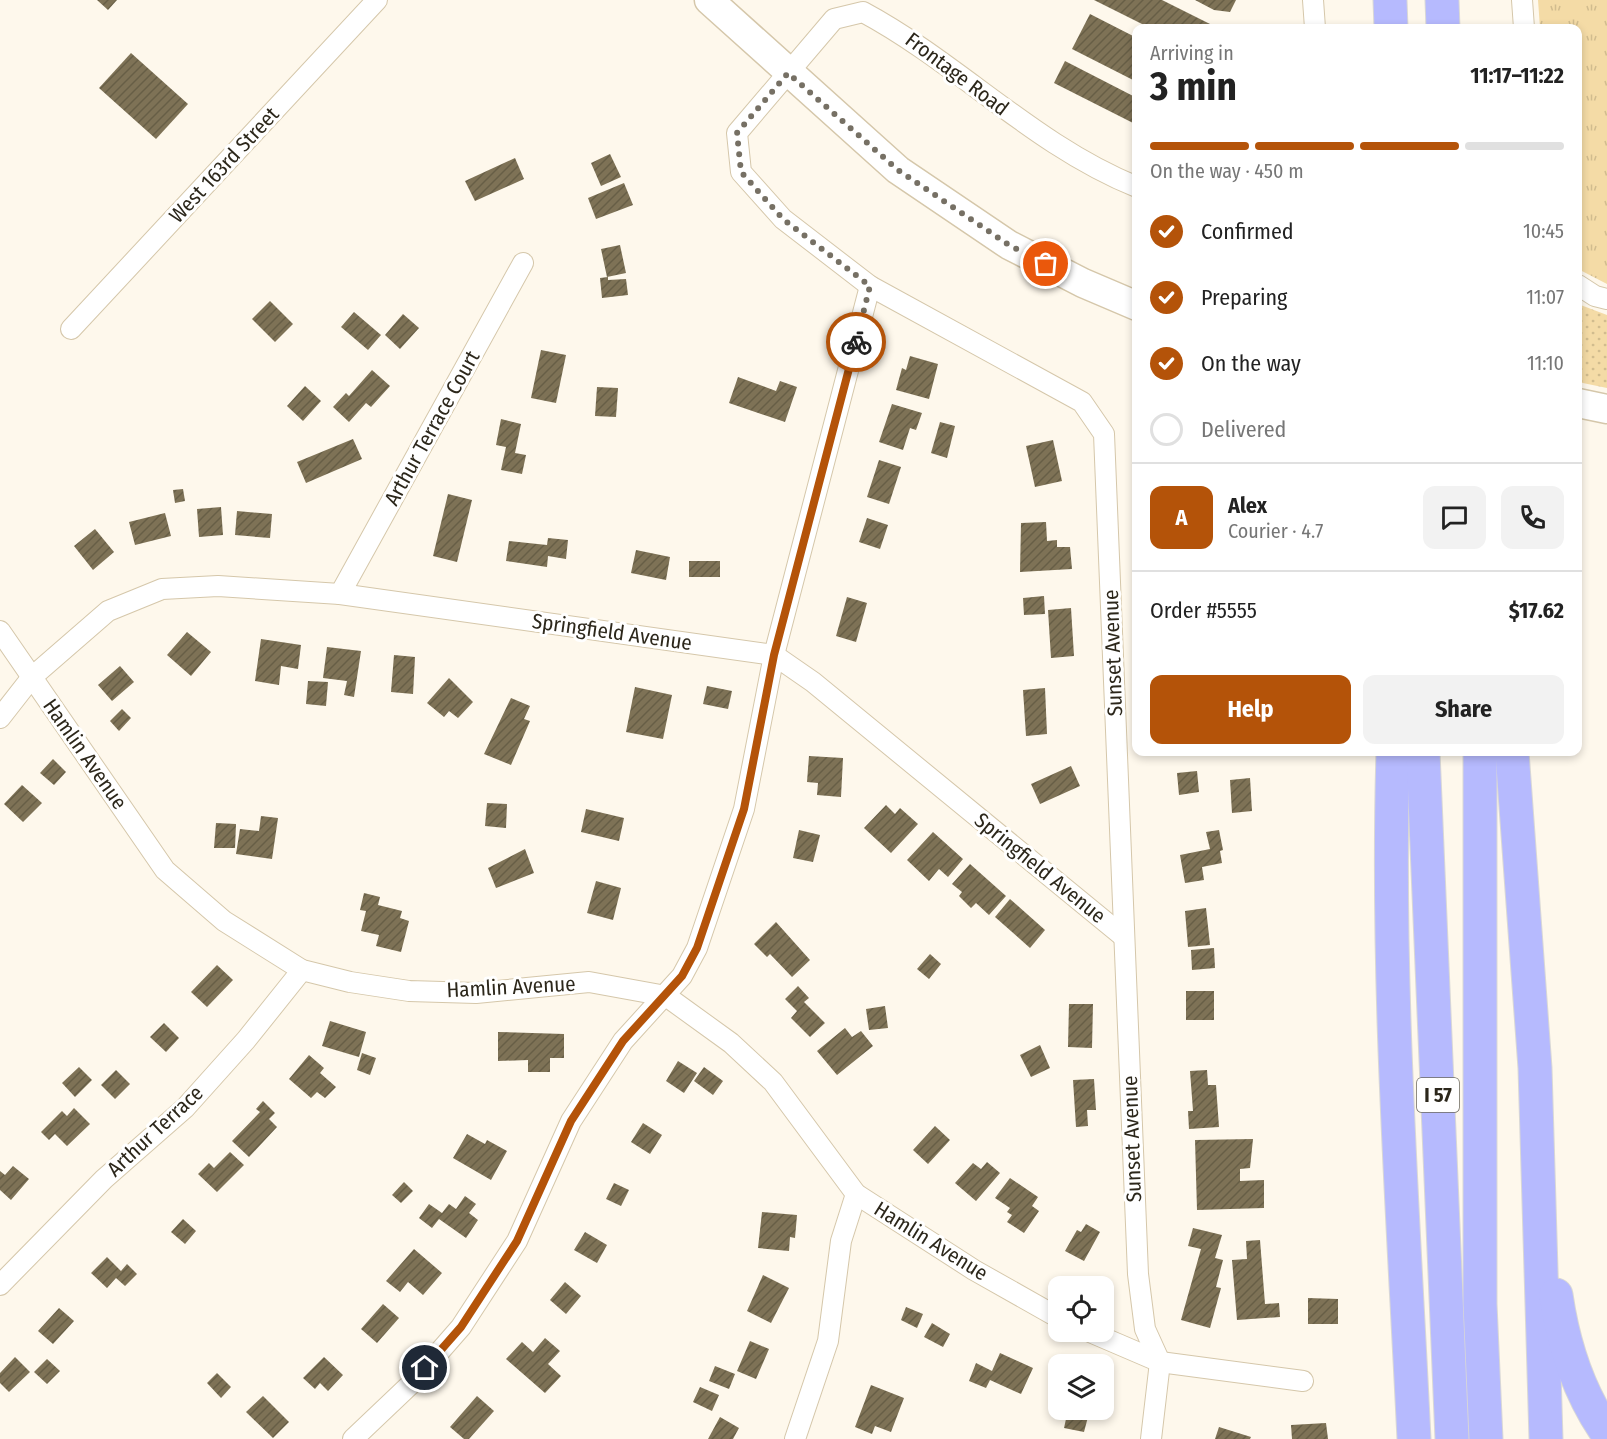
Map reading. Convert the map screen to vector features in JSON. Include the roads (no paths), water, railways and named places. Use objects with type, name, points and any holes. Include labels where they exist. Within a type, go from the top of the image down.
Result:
[{"type":"highway","points":[[1390,0],[1391,24]]},
{"type":"highway","points":[[1442,0],[1443,24]]},
{"type":"highway","points":[[1393,756],[1390,825],[1395,1047],[1414,1439]]},
{"type":"highway","name":"I 57","points":[[1423,756],[1452,1439]]},
{"type":"highway","name":"I 57","points":[[1480,756],[1480,1304],[1486,1439]]},
{"type":"highway","points":[[1512,756],[1534,1068],[1546,1439]]},
{"type":"highway","points":[[1537,1146],[1561,1328],[1590,1409],[1607,1433]]},
{"type":"highway","points":[[1397,1439],[1406,1272]]},
{"type":"main road","points":[[709,0],[898,170],[1009,245],[1083,283],[1132,304]]},
{"type":"main road","points":[[1582,405],[1607,409]]},
{"type":"street","name":"West 163rd Street","points":[[71,329],[377,0]]},
{"type":"street","points":[[1313,0],[1315,24]]},
{"type":"street","points":[[1522,0],[1524,24]]},
{"type":"street","name":"Frontage Road","points":[[788,73],[834,19],[863,12],[899,31],[1001,108],[1113,177],[1132,185]]},
{"type":"street","name":"Sunset Avenue","points":[[788,73],[737,133],[741,172],[783,219],[870,286],[1082,402],[1104,434],[1138,1274],[1145,1329],[1160,1362]]},
{"type":"street","name":"Arthur Terrace Court","points":[[340,594],[523,263]]},
{"type":"street","points":[[353,1439],[413,1382],[461,1327],[517,1241],[571,1121],[623,1041],[682,976],[697,948],[744,809],[774,655],[870,286]]},
{"type":"street","points":[[1582,288],[1595,296],[1607,299]]},
{"type":"street","name":"Springfield Avenue","points":[[0,718],[32,677],[108,611],[162,589],[218,586],[340,594],[774,655],[813,681],[1124,937]]},
{"type":"street","name":"Hamlin Avenue","points":[[0,632],[165,870],[224,921],[302,970],[350,982],[409,991],[476,993],[589,982],[666,996],[730,1043],[773,1082],[856,1194],[974,1270],[1048,1312]]},
{"type":"street","name":"Arthur Terrace","points":[[0,1285],[104,1179],[185,1108],[246,1040],[302,970]]},
{"type":"street","points":[[795,1439],[828,1341],[841,1241],[856,1194]]},
{"type":"street","points":[[1113,1342],[1160,1362],[1303,1381]]},
{"type":"street","points":[[1151,1439],[1160,1362]]}]
